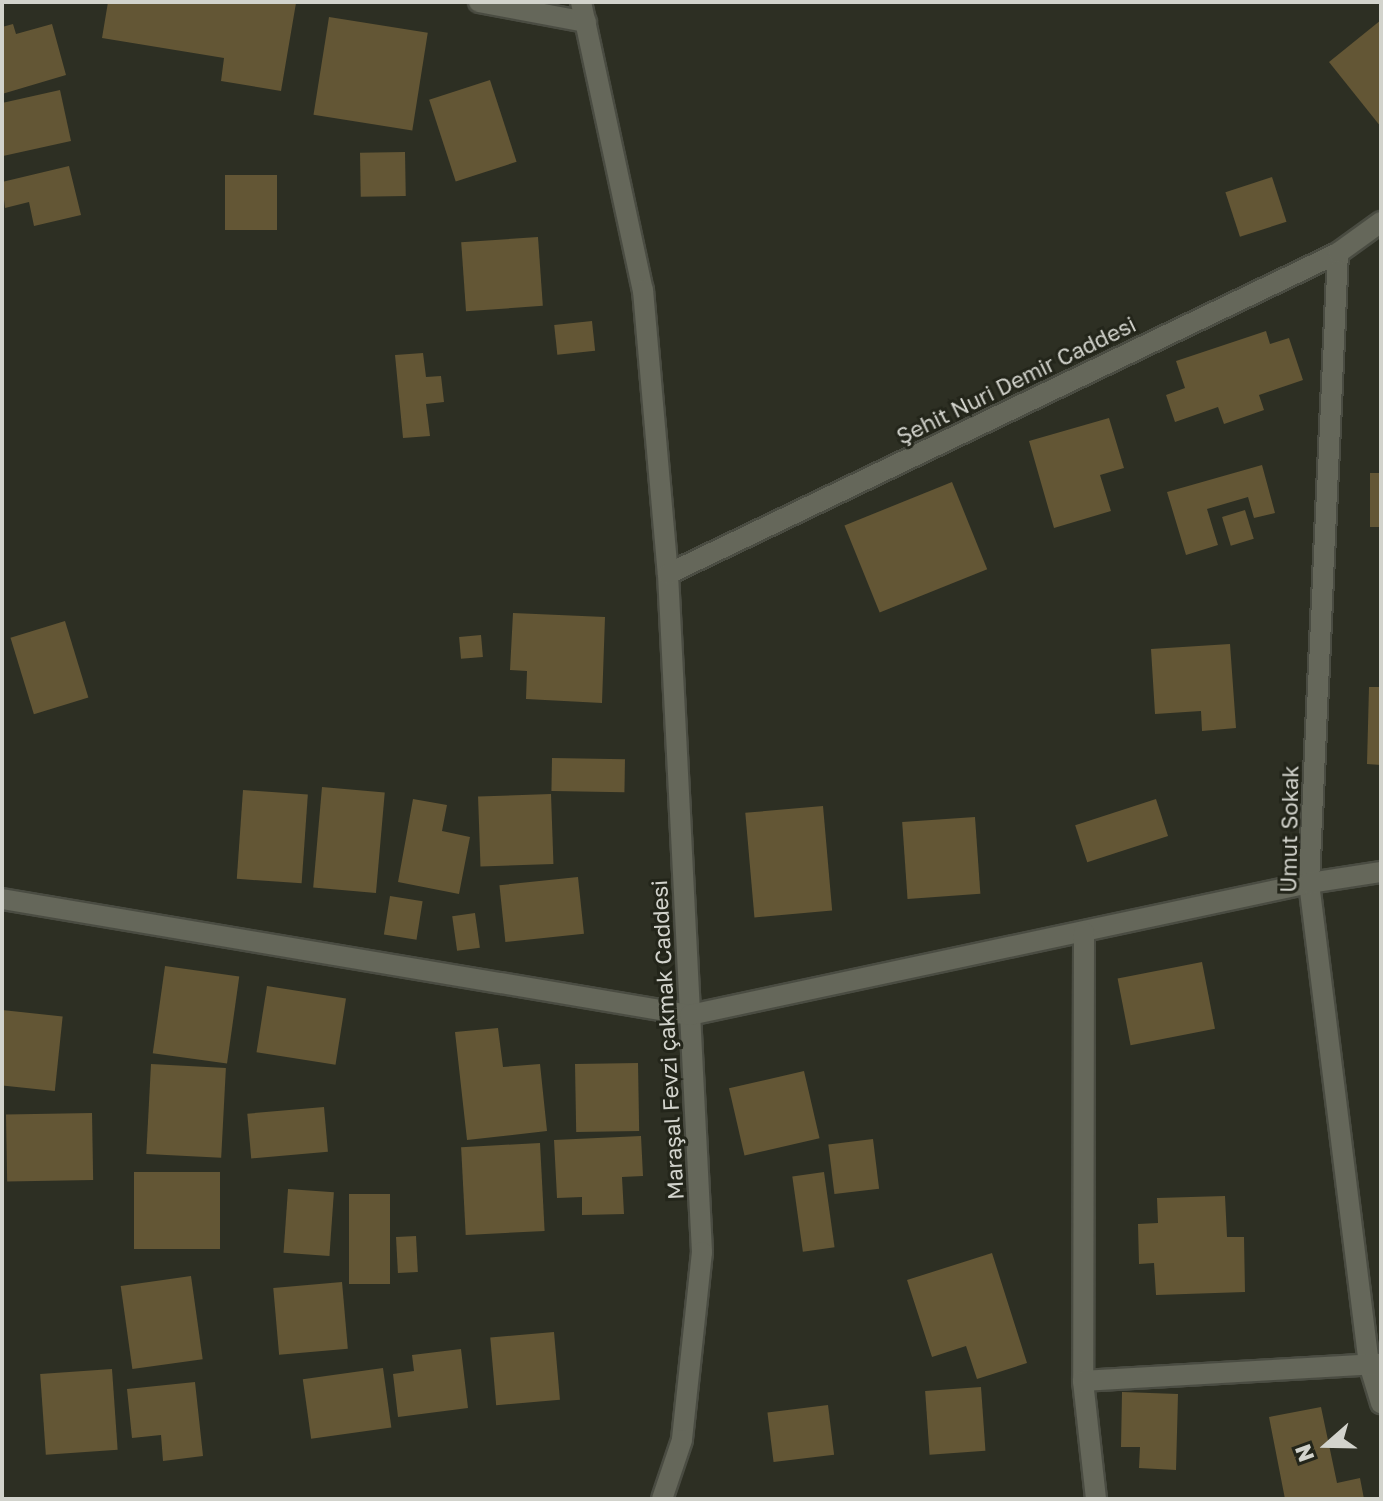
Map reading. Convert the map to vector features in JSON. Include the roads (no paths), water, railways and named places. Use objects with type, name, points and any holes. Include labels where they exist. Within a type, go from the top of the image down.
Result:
[{"type":"street","points":[[479,2],[584,12]]},
{"type":"street","name":"Maraşal Fevzi çakmak Caddesi","points":[[584,12],[643,290],[668,574],[702,1252],[682,1440],[662,1499]]},
{"type":"street","name":"Şehit Nuri Demir Caddesi","points":[[668,574],[1338,253],[1381,222]]},
{"type":"street","name":"Umut Sokak","points":[[1338,253],[1309,883],[1381,1403]]},
{"type":"street","points":[[2,899],[690,1015],[1309,883],[1381,872]]},
{"type":"street","points":[[1084,932],[1083,1381],[1096,1499]]},
{"type":"street","points":[[1083,1381],[1375,1364]]}]
